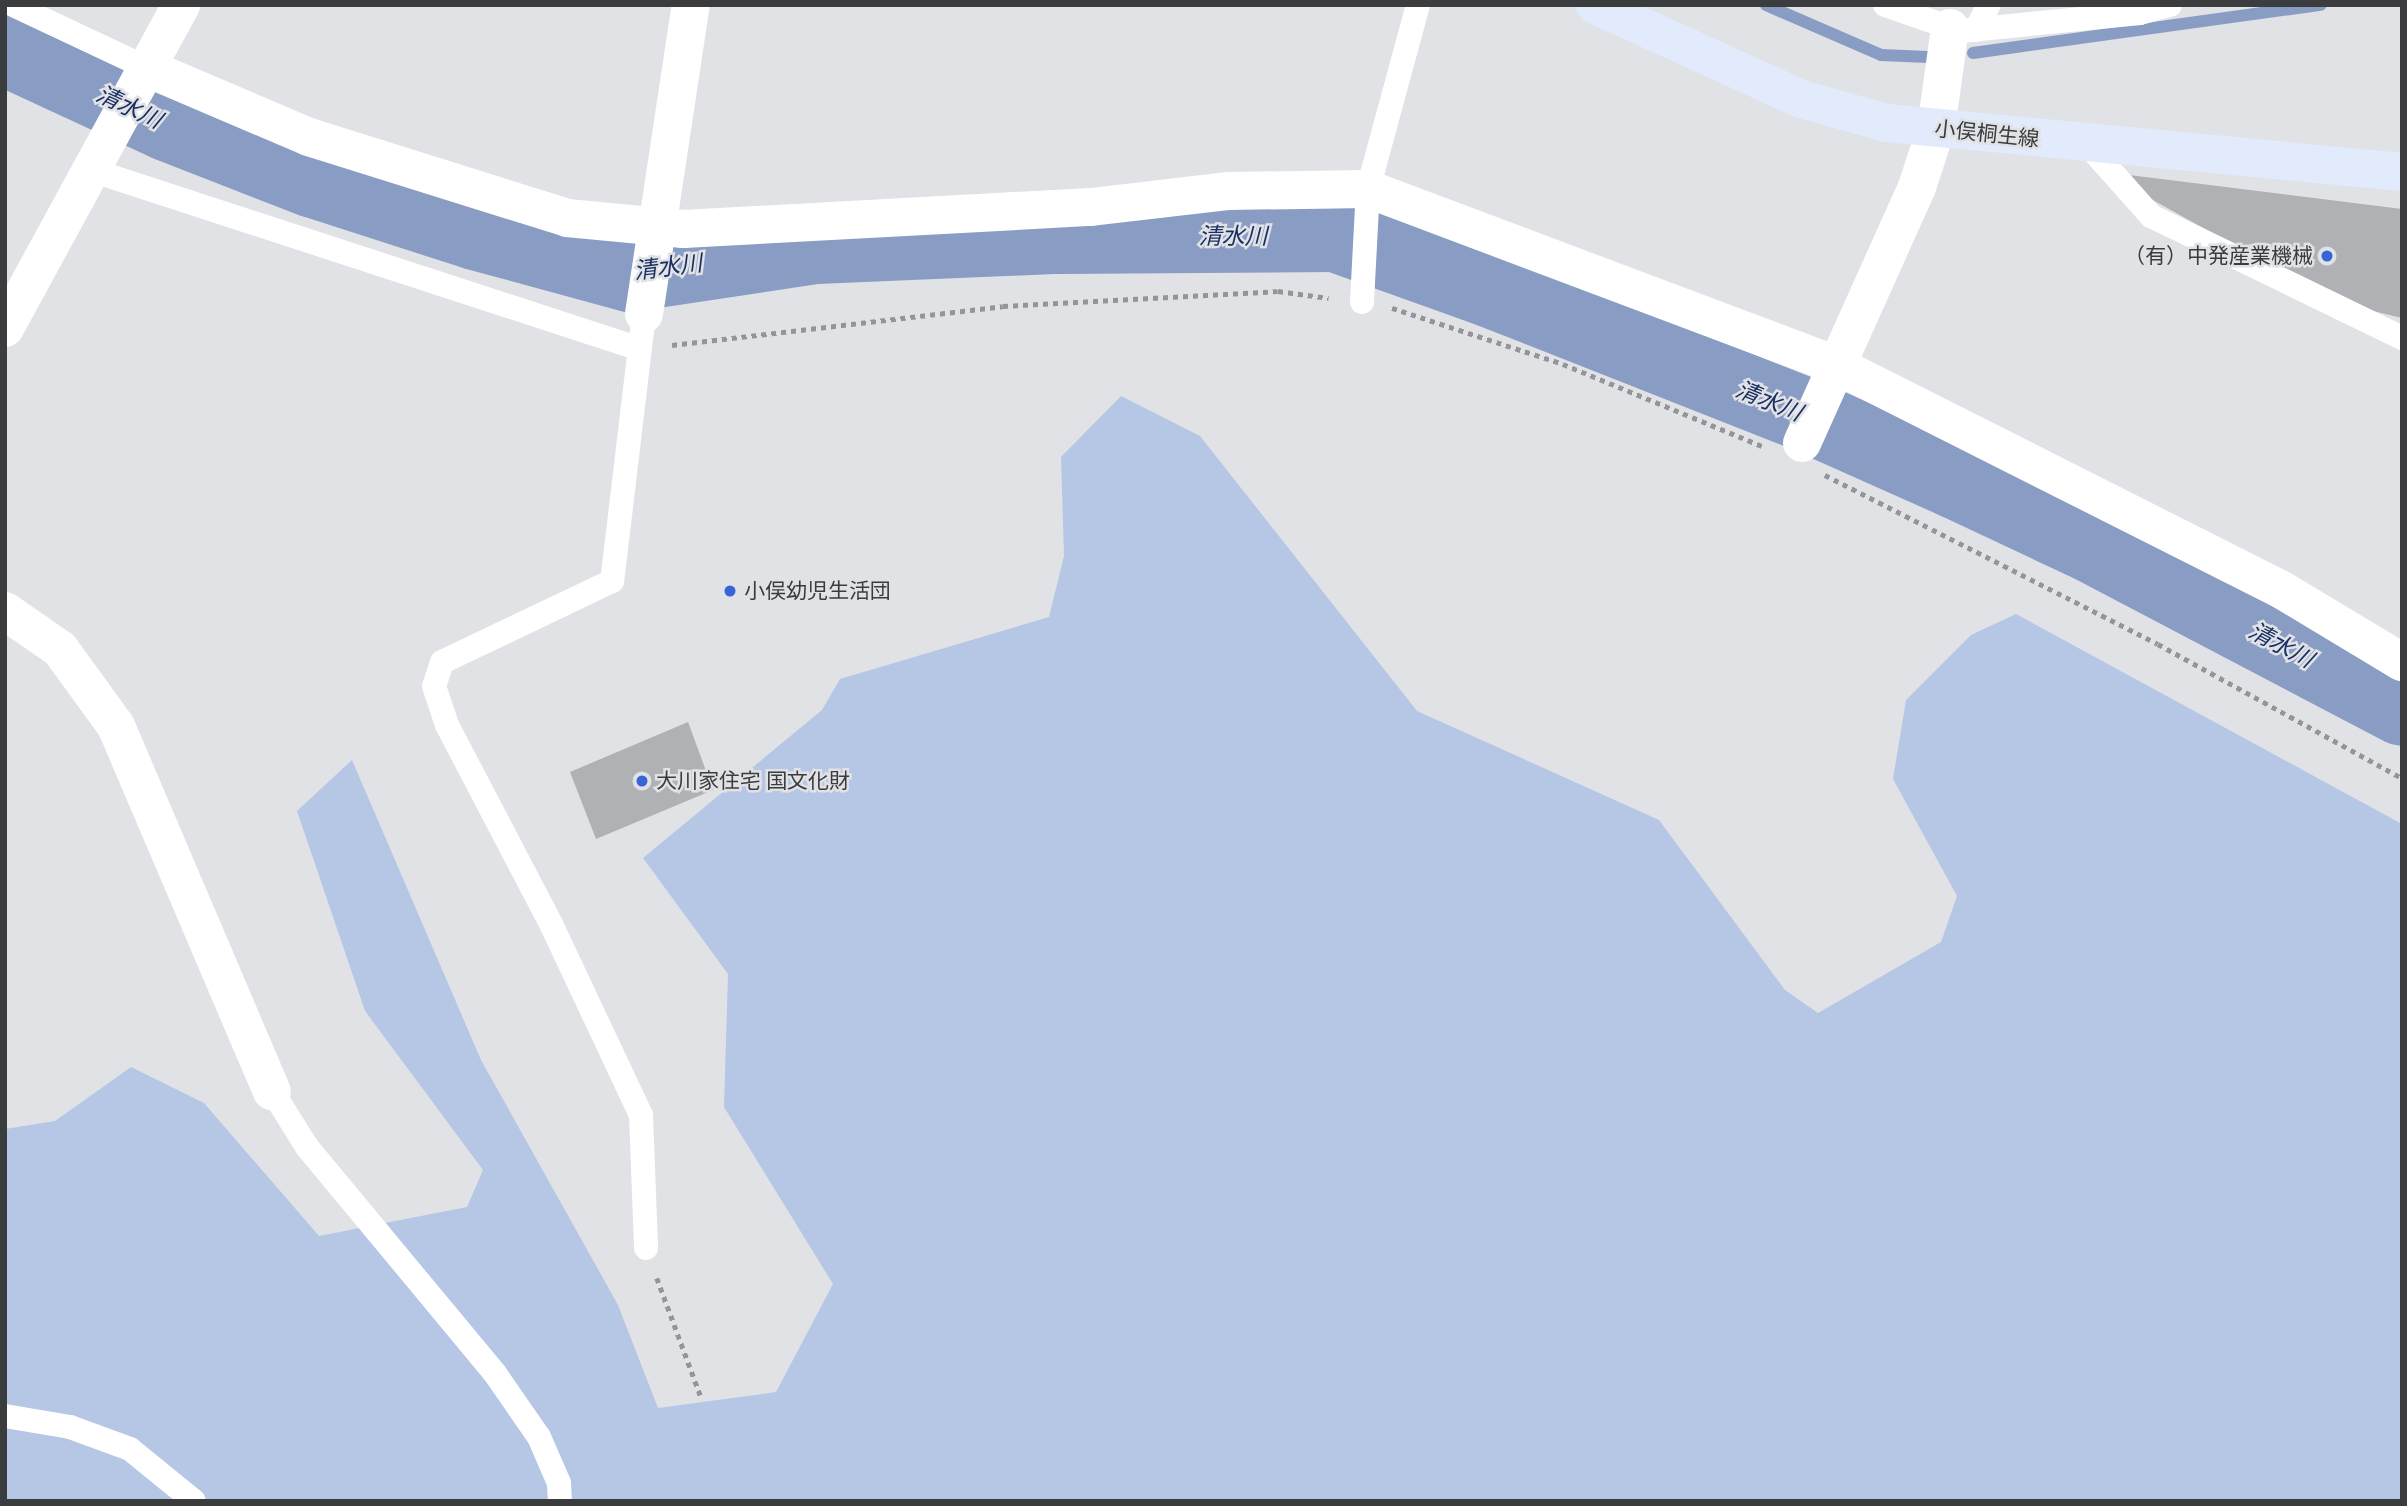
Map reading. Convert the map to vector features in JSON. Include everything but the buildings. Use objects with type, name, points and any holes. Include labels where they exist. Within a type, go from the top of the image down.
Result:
[{"type":"main road","name":"小俣桐生線","points":[[1595,5],[1801,99],[1887,123],[2402,172]]},
{"type":"street","points":[[5,328],[181,5]]},
{"type":"street","points":[[642,332],[691,5]]},
{"type":"street","points":[[1799,452],[1830,374],[1917,187],[1963,29]]},
{"type":"street","points":[[143,77],[309,137],[567,218],[655,232],[1091,207],[1227,191],[1367,203],[1830,374],[2282,590],[2402,662]]},
{"type":"street","points":[[5,611],[60,649],[116,726],[272,1091]]},
{"type":"lane","points":[[13,5],[143,77]]},
{"type":"lane","points":[[1362,291],[1367,203],[1418,5]]},
{"type":"lane","points":[[1885,5],[1963,29],[2140,13],[2170,5]]},
{"type":"lane","points":[[1963,29],[1989,5]]},
{"type":"lane","points":[[2086,143],[2151,216],[2402,338]]},
{"type":"lane","points":[[96,160],[642,332],[612,581],[442,662],[434,686],[446,725],[552,926],[641,1115],[646,1248]]},
{"type":"lane","points":[[272,1091],[307,1147],[496,1375],[539,1437],[559,1483],[560,1501]]},
{"type":"lane","points":[[5,1416],[70,1427],[130,1449],[194,1501]]},
{"type":"path","points":[[642,332],[1003,306],[1278,291],[1362,291],[1384,305],[1563,364],[1799,452],[2402,778]]},
{"type":"path","points":[[646,1248],[701,1397]]},
{"type":"shaded area","points":[[1121,396],[1200,436],[1417,711],[1659,820],[1785,990],[1818,1013],[1941,942],[1957,896],[1893,779],[1906,700],[1971,635],[2016,614],[2402,824],[2402,1501],[5,1501],[5,1129],[55,1121],[131,1067],[204,1103],[319,1236],[467,1207],[483,1170],[365,1011],[297,811],[352,760],[481,1060],[618,1305],[658,1408],[776,1392],[833,1284],[724,1107],[728,974],[643,858],[822,710],[840,679],[1049,617],[1064,556],[1061,457]]},
{"type":"waterway","points":[[1766,5],[1881,55],[1928,57]]},
{"type":"waterway","points":[[1973,53],[2321,5]]},
{"type":"waterway","name":"清水川","points":[[5,49],[167,124],[311,180],[475,233],[630,275],[816,247],[1058,237],[1335,235],[1489,290],[1801,413],[2092,546],[2402,709]]},
{"type":"place","name":"（有）中発産業機械","points":[[2327,256]]},
{"type":"place","name":"小俣幼児生活団","points":[[730,591]]},
{"type":"place","name":"大川家住宅 国文化財","points":[[642,781]]}]
